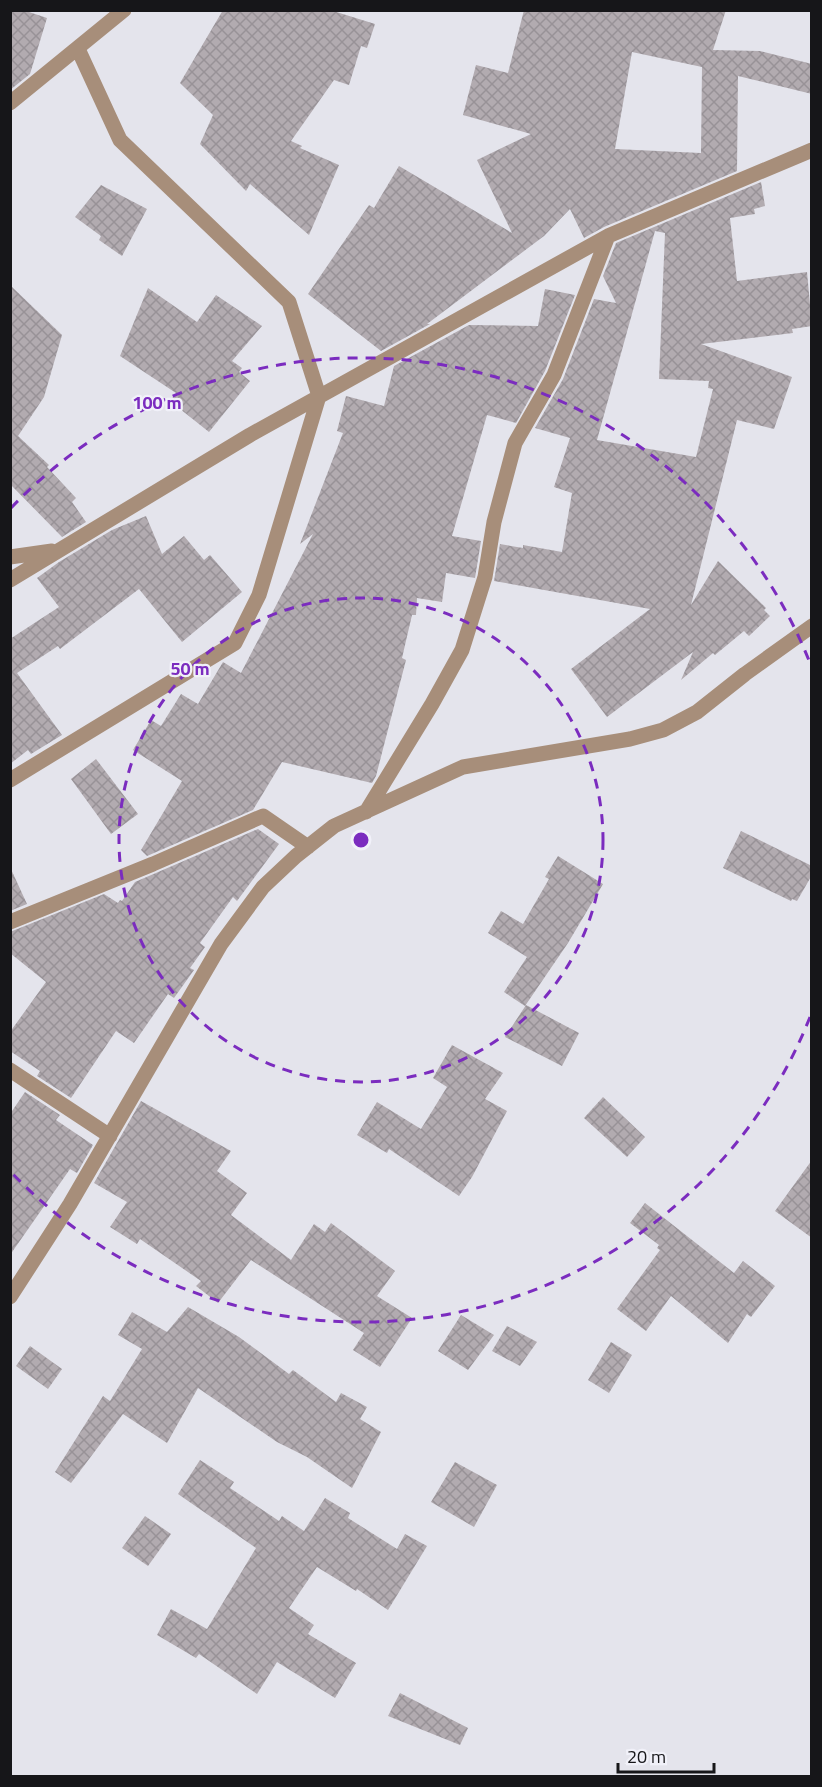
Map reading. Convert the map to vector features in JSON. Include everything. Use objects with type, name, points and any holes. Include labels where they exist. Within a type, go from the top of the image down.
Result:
[{"type":"street","points":[[10,103],[124,10]]},
{"type":"street","points":[[10,780],[235,643],[260,595],[319,396],[289,302],[120,140],[78,49]]},
{"type":"street","points":[[10,580],[231,446],[608,236],[812,150]]},
{"type":"street","points":[[366,812],[462,650],[485,577],[494,522],[515,443],[554,375],[608,236]]},
{"type":"street","points":[[10,557],[60,550]]},
{"type":"street","points":[[10,1297],[16,1276],[70,1204],[221,944],[263,887],[308,847],[334,826],[463,767],[630,739],[663,730],[697,712],[812,626]]},
{"type":"street","points":[[10,922],[263,816],[308,847]]},
{"type":"street","points":[[10,1070],[110,1136]]},
{"type":"building","points":[[10,10],[23,10],[47,18],[30,74],[10,90]]},
{"type":"building","points":[[223,10],[330,10],[375,24],[367,48],[361,46],[349,85],[334,80],[291,141],[302,146],[300,148],[339,165],[309,235],[250,184],[246,191],[200,144],[213,115],[180,83]]},
{"type":"building","points":[[524,10],[726,10],[713,50],[760,51],[812,64],[812,94],[738,76],[737,171],[604,227],[584,238],[570,209],[544,236],[427,324],[430,324],[381,351],[308,294],[369,205],[374,208],[399,166],[512,233],[477,160],[531,134],[463,115],[476,65],[508,73]],"holes":[[[632,52],[702,67],[701,153],[615,149]]]},
{"type":"building","points":[[761,182],[765,206],[754,209],[755,214],[730,218],[737,281],[807,272],[812,326],[792,329],[793,333],[701,344],[792,377],[774,429],[737,420],[691,605],[718,561],[766,608],[764,610],[770,616],[749,636],[744,631],[681,680],[693,652],[607,717],[571,669],[650,609],[494,581],[500,544],[523,548],[523,545],[562,552],[572,493],[554,487],[570,438],[535,428],[563,379],[594,299],[616,303],[603,276],[616,243]],"holes":[[[655,231],[665,233],[659,379],[709,381],[708,388],[713,389],[696,457],[597,440]]]},
{"type":"building","points":[[101,185],[147,209],[122,256],[99,240],[101,236],[75,217]]},
{"type":"building","points":[[10,285],[62,335],[44,397],[18,436],[49,465],[47,467],[76,498],[72,502],[86,522],[62,537],[10,484]]},
{"type":"building","points":[[148,288],[197,322],[216,295],[262,326],[232,361],[242,368],[239,372],[250,381],[209,432],[170,401],[176,393],[120,356]]},
{"type":"building","points":[[545,289],[575,295],[545,371],[516,423],[487,415],[452,536],[481,541],[475,578],[446,573],[442,602],[417,598],[416,615],[412,615],[402,658],[406,660],[376,776],[372,783],[282,762],[253,810],[147,856],[141,850],[182,781],[133,750],[151,720],[161,726],[181,694],[198,704],[223,662],[241,673],[313,534],[300,544],[343,433],[337,431],[346,396],[384,406],[394,366],[469,325],[538,326]]},
{"type":"building","points":[[146,516],[162,554],[184,536],[204,560],[210,555],[242,592],[182,642],[139,589],[60,649],[58,646],[17,673],[62,735],[31,754],[28,750],[10,764],[10,639],[59,607],[37,578],[112,530]]},
{"type":"building","points":[[96,759],[138,814],[111,834],[71,779]]},
{"type":"building","points":[[258,829],[279,844],[237,901],[233,897],[200,943],[205,947],[190,968],[194,970],[174,998],[168,994],[134,1043],[116,1031],[71,1098],[37,1076],[40,1071],[10,1051],[10,1032],[46,982],[10,953],[10,932],[104,894],[118,903],[122,901],[135,882]]},
{"type":"building","points":[[741,831],[812,866],[812,875],[797,901],[792,899],[791,901],[723,868]]},
{"type":"building","points":[[558,856],[603,884],[568,943],[525,1006],[504,992],[527,957],[488,933],[501,911],[523,924],[549,879],[545,877]]},
{"type":"building","points":[[10,867],[27,904],[10,911]]},
{"type":"building","points":[[526,1005],[579,1033],[562,1066],[505,1037]]},
{"type":"building","points":[[452,1045],[503,1073],[485,1099],[507,1111],[472,1177],[459,1196],[389,1149],[387,1153],[357,1135],[377,1102],[421,1129],[447,1087],[433,1078]]},
{"type":"building","points":[[25,1092],[60,1115],[56,1120],[93,1145],[77,1173],[70,1169],[10,1255],[10,1114]]},
{"type":"building","points":[[603,1097],[645,1137],[627,1157],[584,1118]]},
{"type":"building","points":[[141,1101],[231,1151],[217,1171],[247,1193],[231,1215],[291,1260],[314,1224],[325,1232],[331,1223],[395,1271],[377,1296],[412,1318],[380,1367],[353,1350],[364,1333],[251,1260],[218,1303],[196,1286],[201,1281],[140,1239],[137,1244],[110,1227],[127,1202],[94,1183]]},
{"type":"building","points":[[812,1160],[812,1238],[775,1211]]},
{"type":"building","points":[[645,1203],[734,1273],[743,1261],[775,1286],[751,1317],[747,1314],[728,1343],[671,1296],[646,1331],[617,1309],[660,1250],[657,1248],[659,1245],[630,1223]]},
{"type":"building","points":[[188,1307],[239,1337],[289,1374],[293,1370],[336,1402],[341,1393],[367,1407],[360,1419],[381,1432],[352,1488],[307,1457],[277,1442],[198,1388],[167,1443],[123,1414],[71,1483],[55,1472],[103,1396],[110,1401],[142,1349],[118,1335],[132,1312],[167,1332]]},
{"type":"building","points":[[461,1315],[494,1335],[468,1370],[438,1351]]},
{"type":"building","points":[[507,1326],[537,1342],[520,1366],[492,1351]]},
{"type":"building","points":[[611,1342],[632,1355],[609,1393],[588,1380]]},
{"type":"building","points":[[30,1346],[62,1369],[48,1389],[16,1366]]},
{"type":"building","points":[[200,1460],[234,1482],[230,1488],[279,1521],[282,1516],[304,1531],[325,1498],[350,1513],[348,1518],[397,1549],[405,1534],[427,1546],[388,1610],[357,1589],[356,1591],[317,1567],[289,1608],[314,1625],[308,1634],[356,1663],[335,1698],[277,1662],[257,1694],[199,1654],[196,1658],[157,1635],[171,1609],[207,1629],[256,1548],[178,1494]]},
{"type":"building","points":[[455,1462],[497,1485],[474,1527],[431,1502]]},
{"type":"building","points":[[145,1516],[171,1534],[148,1566],[122,1548]]},
{"type":"building","points":[[400,1693],[468,1728],[460,1745],[388,1716]]}]
